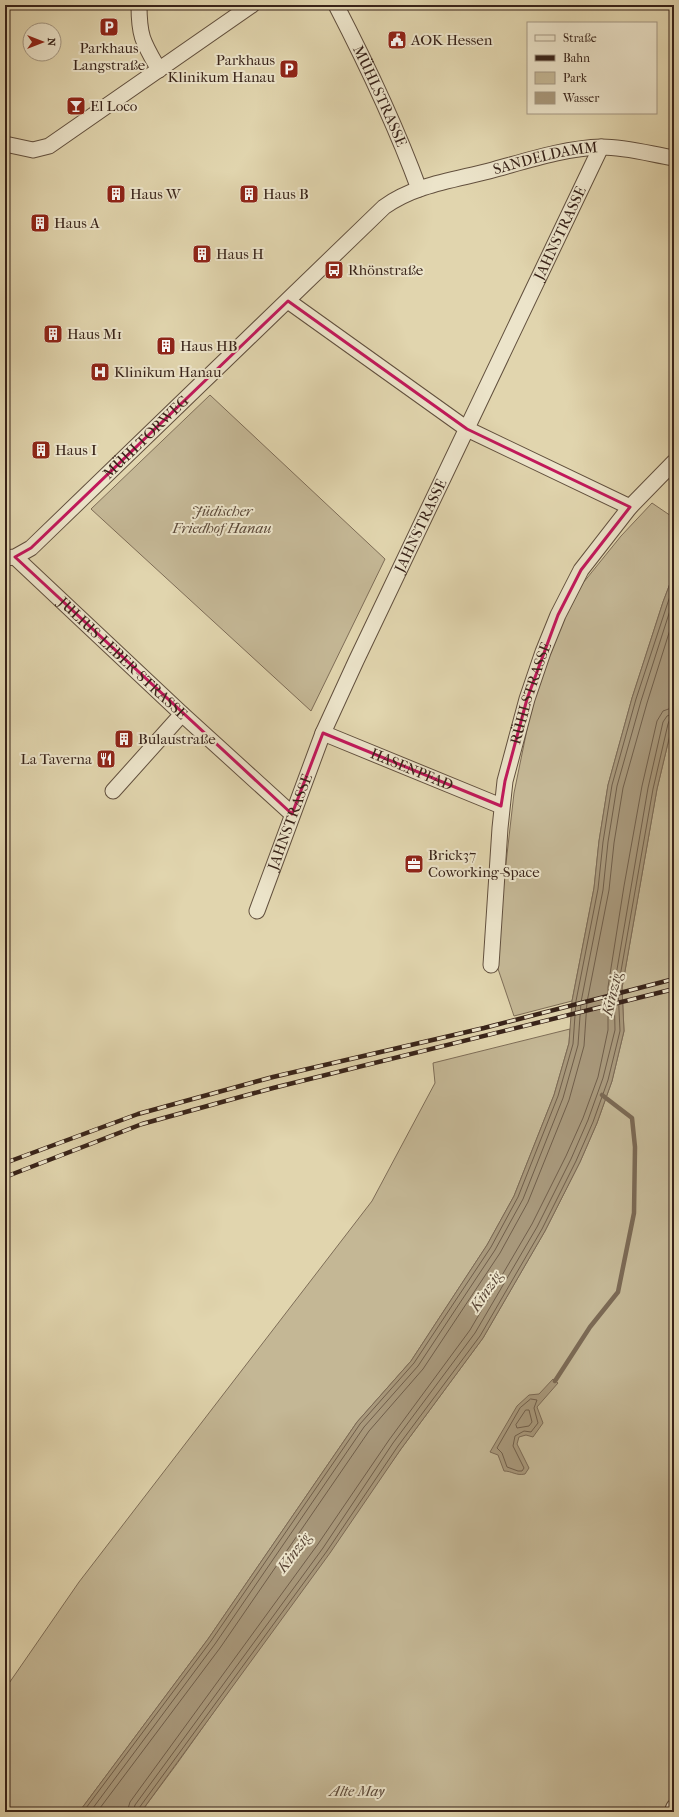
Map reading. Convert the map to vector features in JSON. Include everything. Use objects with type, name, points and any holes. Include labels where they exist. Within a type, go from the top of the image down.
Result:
[{"type":"street","points":[[139,5],[139,25],[142,42],[159,70]]},
{"type":"street","points":[[5,144],[33,150],[49,146],[252,5]]},
{"type":"street","name":"MÜHLSTRASSE","points":[[336,5],[384,102],[419,189]]},
{"type":"street","name":"SANDELDAMM","points":[[419,189],[548,155],[582,149],[601,147],[632,150],[674,158]]},
{"type":"street","name":"JAHNSTRASSE","points":[[257,911],[323,733],[601,147]]},
{"type":"street","name":"MÜHLTORWEG","points":[[10,557],[31,548],[384,207],[398,198],[419,189]]},
{"type":"street","points":[[288,301],[467,429],[630,507]]},
{"type":"street","name":"RÜHLSTRASSE","points":[[490,965],[501,806],[505,781],[527,699],[543,652],[558,615],[581,570],[630,507],[674,462]]},
{"type":"street","name":"JULIUS-LEBER-STRASSE","points":[[10,557],[292,814]]},
{"type":"street","points":[[113,791],[182,714]]},
{"type":"street","name":"HASENPFAD","points":[[323,733],[501,806]]},
{"type":"street","points":[[672,1812],[674,1807]]},
{"type":"highlighted area","points":[[288,301],[467,429],[630,507],[581,570],[558,615],[527,699],[505,781],[501,806],[323,733],[292,814],[15,557],[31,548]]},
{"type":"green space","name":"Jüdischer Friedhof Hanau","points":[[210,395],[385,559],[311,711],[91,509]]},
{"type":"green space","points":[[652,503],[674,518],[674,573],[632,698],[608,785],[599,841],[594,888],[572,1001],[514,1016],[495,960],[514,793],[531,710],[557,632],[583,583],[621,536]]},
{"type":"green space","name":"Alte May","points":[[674,718],[674,1796],[666,1812],[141,1812],[401,1449],[483,1338],[545,1231],[580,1162],[597,1123],[612,1081],[624,1031],[622,988],[657,789]]},
{"type":"green space","points":[[570,1029],[569,1043],[554,1095],[514,1196],[487,1245],[411,1361],[357,1422],[208,1639],[79,1812],[5,1812],[5,1689],[79,1582],[372,1201],[435,1083],[433,1063]]},
{"type":"water","name":"Kinzig","points":[[674,573],[674,718],[657,789],[622,988],[624,1031],[612,1081],[597,1123],[580,1162],[545,1231],[483,1338],[401,1449],[330,1553],[141,1812],[79,1812],[208,1639],[357,1422],[411,1361],[487,1245],[514,1196],[554,1095],[569,1043],[572,1001],[594,888],[599,841],[608,785],[632,698]]},
{"type":"water","points":[[553,1379],[558,1383],[537,1407],[543,1423],[533,1437],[526,1435],[519,1437],[517,1444],[529,1468],[525,1474],[504,1471],[498,1455],[490,1452],[517,1406],[529,1395],[539,1394]]},
{"type":"waterway","points":[[555,1381],[590,1327],[618,1292],[634,1213],[635,1147],[632,1118],[602,1095]]},
{"type":"railway","points":[[5,1163],[138,1114],[273,1077],[484,1028],[674,979]]},
{"type":"railway","points":[[5,1177],[142,1124],[273,1088],[674,989]]},
{"type":"place","name":"Parkhaus Langstraße","points":[[109,27]]},
{"type":"place","name":"AOK Hessen","points":[[397,40]]},
{"type":"place","name":"Parkhaus Klinikum Hanau","points":[[289,69]]},
{"type":"place","name":"El Loco","points":[[76,106]]},
{"type":"place","name":"Haus W","points":[[116,194]]},
{"type":"place","name":"Haus B","points":[[249,194]]},
{"type":"place","name":"Haus A","points":[[40,223]]},
{"type":"place","name":"Haus H","points":[[202,254]]},
{"type":"place","name":"Rhönstraße","points":[[334,270]]},
{"type":"place","name":"Haus M1","points":[[53,334]]},
{"type":"place","name":"Haus HB","points":[[166,346]]},
{"type":"place","name":"Klinikum Hanau","points":[[100,372]]},
{"type":"place","name":"Haus I","points":[[41,450]]},
{"type":"place","name":"Bulaustraße","points":[[124,739]]},
{"type":"place","name":"La Taverna","points":[[106,759]]},
{"type":"place","name":"Brick37 Coworking-Space","points":[[414,864]]}]
